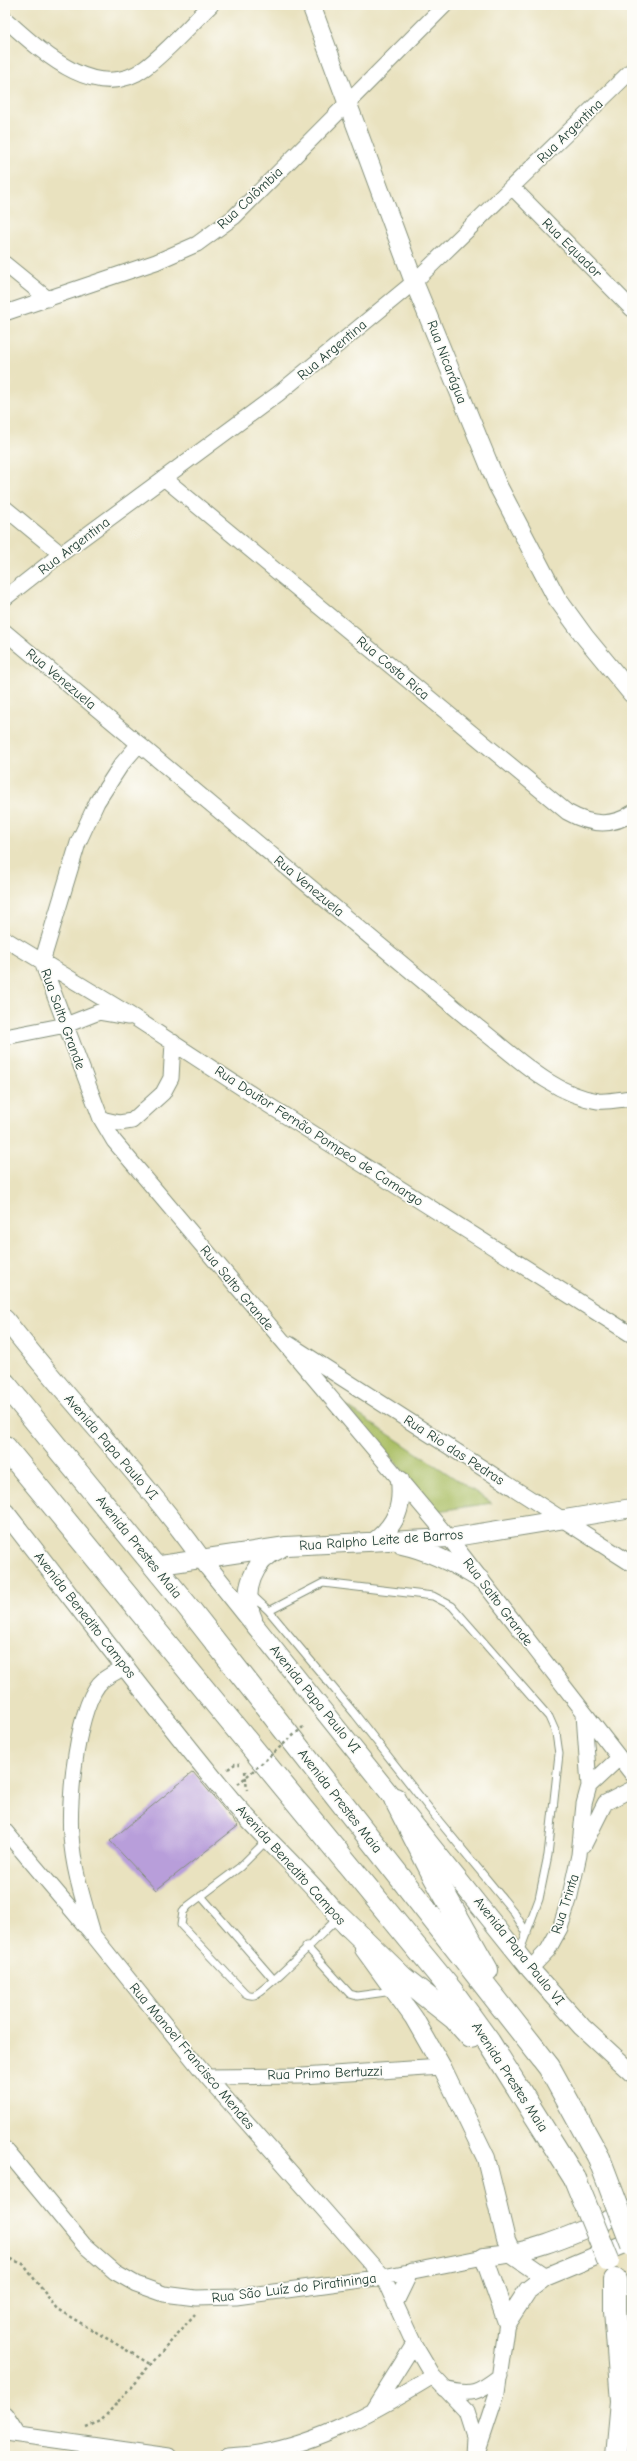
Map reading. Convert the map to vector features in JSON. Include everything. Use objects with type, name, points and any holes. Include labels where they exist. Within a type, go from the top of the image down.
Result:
[{"type":"highway","name":"Avenida Prestes Maia","points":[[5,1384],[154,1566],[549,2067],[599,2158],[632,2245]]},
{"type":"highway","name":"Avenida Prestes Maia","points":[[5,1447],[452,1991],[489,2042],[576,2179],[632,2322]]},
{"type":"highway","points":[[395,1799],[434,1876],[486,1969],[549,2067]]},
{"type":"highway","points":[[339,1916],[403,1978],[454,2018],[521,2094]]},
{"type":"highway","points":[[615,2280],[615,2310],[622,2402],[617,2456]]},
{"type":"street","points":[[5,19],[50,59],[72,71],[97,79],[121,79],[144,69],[211,5]]},
{"type":"street","name":"Rua Nicarágua","points":[[311,5],[414,282],[497,484],[549,583],[585,637],[632,694]]},
{"type":"street","name":"Rua Colômbia","points":[[5,313],[156,262],[197,244],[234,217],[445,5]]},
{"type":"street","name":"Rua Argentina","points":[[5,598],[278,394],[414,282],[632,70]]},
{"type":"street","name":"Rua Equador","points":[[512,187],[632,309]]},
{"type":"street","points":[[5,264],[48,299]]},
{"type":"street","name":"Rua Costa Rica","points":[[165,479],[567,812],[583,821],[606,823],[632,813]]},
{"type":"street","points":[[5,508],[62,554]]},
{"type":"street","name":"Rua Venezuela","points":[[5,632],[473,1023],[543,1078],[574,1094],[600,1101],[632,1098]]},
{"type":"street","name":"Rua Salto Grande","points":[[139,744],[121,765],[97,802],[78,843],[42,962],[101,1119],[114,1141],[276,1335],[449,1538],[632,1774]]},
{"type":"street","name":"Rua Doutor Fernão Pompeo de Camargo","points":[[5,939],[135,1018],[632,1335]]},
{"type":"street","points":[[5,1037],[66,1025],[99,1012],[135,1018]]},
{"type":"street","points":[[101,1119],[119,1122],[132,1121],[163,1093],[171,1078],[173,1042]]},
{"type":"street","name":"Avenida Papa Paulo VI","points":[[5,1319],[48,1375],[167,1511],[201,1558],[530,1969],[582,2027],[632,2073]]},
{"type":"street","name":"Rua Rio das Pedras","points":[[276,1335],[632,1564]]},
{"type":"street","points":[[375,1541],[386,1533],[395,1522],[400,1508],[400,1480]]},
{"type":"street","name":"Rua Ralpho Leite de Barros","points":[[154,1566],[286,1546],[449,1538],[561,1518],[632,1508]]},
{"type":"street","name":"Avenida Benedito Campos","points":[[5,1512],[126,1666],[162,1716],[233,1801],[339,1916],[414,2018],[442,2067],[486,2158],[506,2240],[513,2255]]},
{"type":"street","points":[[375,1541],[403,1545],[430,1553],[456,1564],[480,1579]]},
{"type":"street","points":[[256,1625],[250,1613],[248,1592],[254,1572],[263,1561],[274,1552],[286,1546]]},
{"type":"street","points":[[93,1935],[76,1873],[71,1836],[70,1815],[73,1783],[82,1720],[92,1696],[102,1681],[126,1666]]},
{"type":"street","points":[[584,1714],[589,1786]]},
{"type":"street","points":[[589,1786],[619,1758]]},
{"type":"street","name":"Rua Trinta","points":[[530,1969],[548,1950],[560,1928],[569,1900],[579,1855],[584,1804],[589,1786]]},
{"type":"street","name":"Rua Trinta","points":[[579,1855],[605,1803],[632,1788]]},
{"type":"street","name":"Rua Manoel Francisco Mendes","points":[[5,1831],[93,1935],[207,2077],[383,2277],[395,2304]]},
{"type":"street","name":"Rua Primo Bertuzzi","points":[[207,2077],[302,2076],[442,2067]]},
{"type":"street","name":"Rua São Luíz do Piratininga","points":[[5,2149],[84,2245],[115,2272],[136,2284],[164,2294],[208,2298],[236,2297],[383,2277],[484,2257],[513,2255],[550,2243],[632,2209]]},
{"type":"street","points":[[476,2456],[491,2414],[500,2376],[507,2322],[528,2290],[545,2277],[632,2241]]},
{"type":"street","points":[[513,2255],[545,2277]]},
{"type":"street","points":[[484,2257],[507,2322]]},
{"type":"street","points":[[411,2271],[395,2304],[414,2344],[433,2376],[466,2411],[474,2436],[473,2456]]},
{"type":"street","points":[[369,2415],[391,2383],[414,2344]]},
{"type":"street","points":[[228,2456],[283,2447],[369,2415],[433,2376]]},
{"type":"street","points":[[444,2389],[473,2393],[480,2391],[500,2376]]},
{"type":"street","points":[[5,2414],[12,2434],[169,2456]]},
{"type":"lane","points":[[269,1611],[323,1583],[433,1596],[452,1606],[549,1717],[556,1733],[559,1754],[548,1854],[539,1899],[518,1953]]},
{"type":"lane","points":[[248,1592],[269,1611],[355,1714],[439,1821],[513,1911],[527,1933]]},
{"type":"lane","points":[[268,1840],[240,1867],[200,1896],[183,1912],[182,1925],[245,1993],[255,1995],[274,1980],[306,1946],[339,1916]]},
{"type":"lane","points":[[200,1896],[274,1980]]},
{"type":"lane","points":[[306,1946],[350,1994],[357,1996],[394,1991]]},
{"type":"path","points":[[238,1784],[303,1727]]},
{"type":"path","points":[[5,2257],[23,2264],[57,2308],[150,2364]]},
{"type":"path","points":[[79,2429],[101,2421],[150,2364],[181,2332],[208,2298]]},
{"type":"green space","points":[[346,1406],[492,1503],[438,1511]]},
{"type":"green space","points":[[632,2383],[632,2427],[630,2385]]},
{"type":"green space","points":[[632,2427],[632,2456],[627,2456]]},
{"type":"building","points":[[193,1772],[238,1826],[156,1890],[110,1841]]}]
